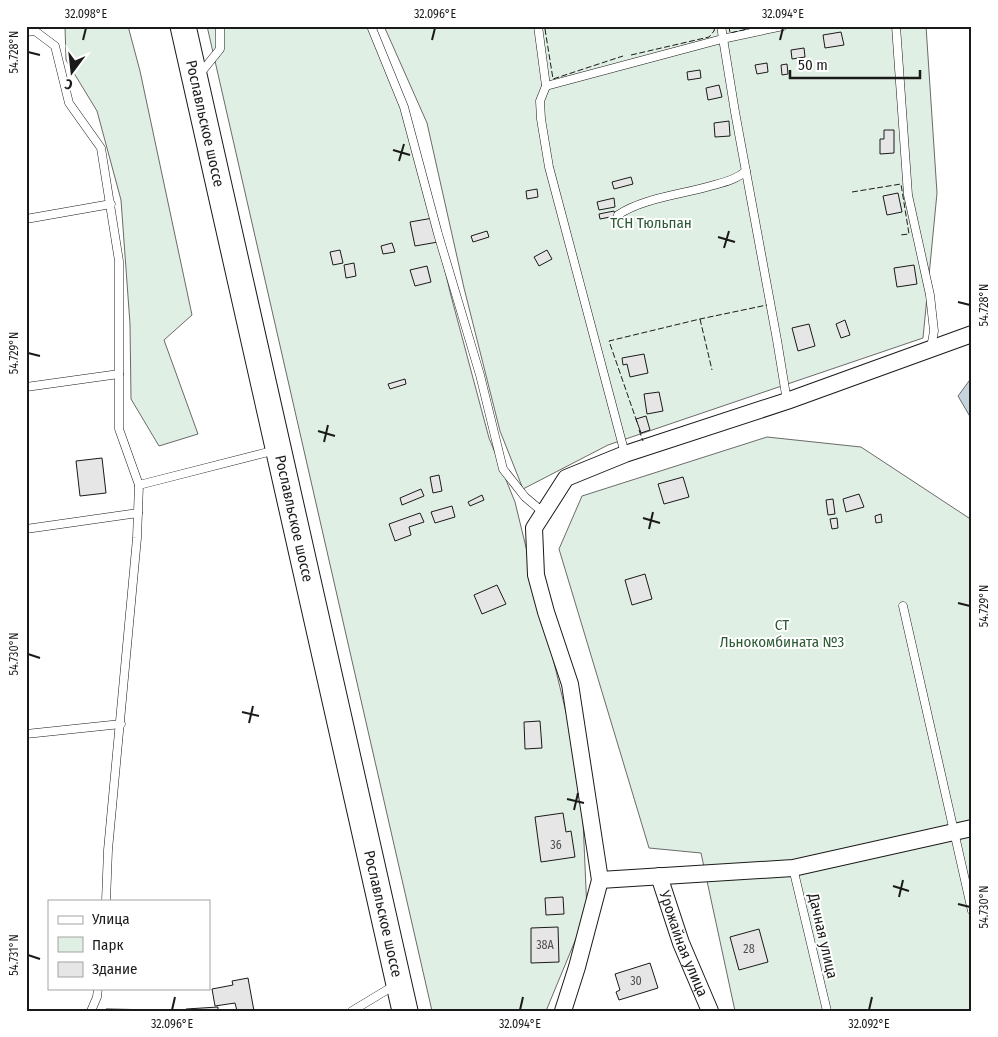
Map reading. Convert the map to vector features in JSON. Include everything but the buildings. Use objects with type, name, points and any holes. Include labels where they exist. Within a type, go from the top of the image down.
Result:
[{"type":"main road","name":"Рославльское шоссе","points":[[183,26],[405,1011]]},
{"type":"street","points":[[564,1011],[600,880],[570,684],[546,612],[536,574],[534,528],[566,478],[624,454],[787,401],[972,334]]},
{"type":"street","points":[[600,880],[793,868],[972,828]]},
{"type":"street","name":"Урожайная улица","points":[[659,876],[682,943],[710,1011]]},
{"type":"lane","points":[[195,80],[220,50],[220,26]]},
{"type":"lane","points":[[371,26],[404,107],[438,234],[480,375],[503,468],[525,497],[544,513]]},
{"type":"lane","points":[[538,26],[546,86],[540,101],[541,119],[549,167],[624,454]]},
{"type":"lane","points":[[721,26],[787,401]]},
{"type":"lane","points":[[546,86],[722,39],[782,26]]},
{"type":"lane","points":[[896,26],[908,195],[930,295],[934,331],[931,350]]},
{"type":"lane","points":[[26,32],[34,31],[54,46],[69,103],[101,148],[119,261],[119,429],[139,484],[137,538],[108,850],[106,900]]},
{"type":"lane","points":[[618,215],[634,206],[723,183],[746,172]]},
{"type":"lane","points":[[26,219],[111,204]]},
{"type":"lane","points":[[26,387],[119,374]]},
{"type":"lane","points":[[139,484],[278,449]]},
{"type":"lane","points":[[26,529],[138,513]]},
{"type":"lane","points":[[903,606],[972,911]]},
{"type":"lane","points":[[26,734],[121,724]]},
{"type":"lane","name":"Дачная улица","points":[[793,868],[826,1011]]},
{"type":"lane","points":[[352,1011],[399,983]]},
{"type":"lane","points":[[91,1011],[98,990]]},
{"type":"green space","points":[[65,26],[128,26],[140,71],[192,315],[164,340],[198,434],[159,446],[131,399],[130,324],[121,200],[97,111],[66,60]]},
{"type":"green space","points":[[207,26],[370,26],[412,128],[450,292],[489,438],[515,502],[581,774],[587,912],[546,1011],[432,1011]]},
{"type":"green space","name":"ТСН Тюльпан","points":[[384,26],[926,26],[937,193],[923,338],[608,445],[523,489],[500,431],[464,288],[427,123]]},
{"type":"green space","name":"СТ Льнокомбината №3","points":[[767,437],[861,447],[972,520],[972,1011],[735,1011],[701,853],[649,848],[559,549],[582,496]]},
{"type":"shaded area","points":[[972,377],[972,420],[958,396]]},
{"type":"fence","points":[[631,55],[709,37],[714,31],[715,26]]},
{"type":"fence","points":[[729,26],[730,33],[761,26]]},
{"type":"fence","points":[[545,29],[553,79],[623,56]]},
{"type":"fence","points":[[852,192],[901,184],[909,234],[900,235]]},
{"type":"fence","points":[[637,422],[609,341],[767,305]]},
{"type":"fence","points":[[700,319],[712,370]]},
{"type":"fence","points":[[639,430],[643,441]]}]
